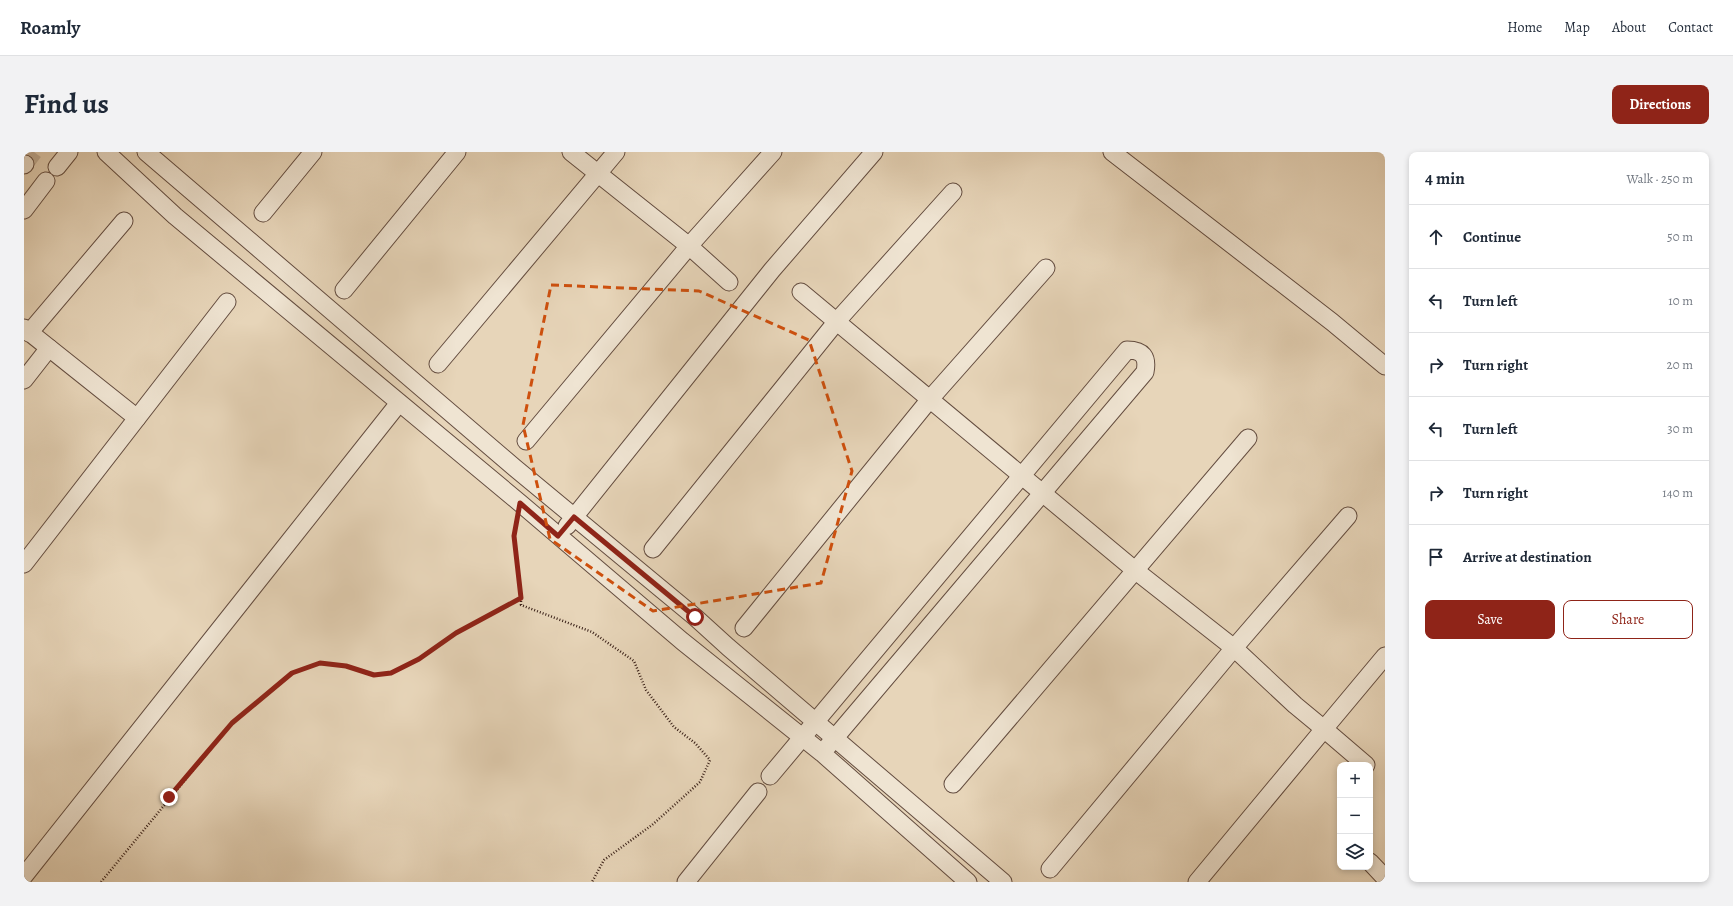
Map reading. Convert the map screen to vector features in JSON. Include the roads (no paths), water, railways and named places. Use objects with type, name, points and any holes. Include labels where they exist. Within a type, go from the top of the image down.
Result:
[{"type":"street","points":[[57,167],[69,152]]},
{"type":"street","points":[[106,152],[175,216],[520,503],[682,641],[802,736],[968,882]]},
{"type":"street","points":[[146,152],[574,517],[695,617],[728,647],[1003,882]]},
{"type":"street","points":[[263,213],[313,152]]},
{"type":"street","points":[[344,290],[457,152]]},
{"type":"street","points":[[571,152],[689,246],[729,282]]},
{"type":"street","points":[[438,364],[616,152]]},
{"type":"street","points":[[526,441],[689,246],[773,152]]},
{"type":"street","points":[[558,536],[772,270],[874,152]]},
{"type":"street","points":[[1112,152],[1332,322],[1385,366]]},
{"type":"street","points":[[24,210],[46,181]]},
{"type":"street","points":[[653,549],[837,321],[953,192]]},
{"type":"street","points":[[124,221],[27,331],[138,418]]},
{"type":"street","points":[[744,628],[930,399],[1046,268]]},
{"type":"street","points":[[801,292],[1136,571],[1234,648],[1295,705],[1362,762]]},
{"type":"street","points":[[24,564],[227,302]]},
{"type":"street","points":[[24,380],[49,348]]},
{"type":"street","points":[[770,776],[1127,350],[1134,350],[1145,357],[1147,364],[1145,372],[950,604],[822,753]]},
{"type":"street","points":[[24,876],[399,403]]},
{"type":"street","points":[[953,784],[1248,438]]},
{"type":"street","points":[[1050,869],[1234,648],[1348,516]]},
{"type":"street","points":[[928,588],[950,604]]},
{"type":"street","points":[[1197,882],[1385,656]]},
{"type":"street","points":[[686,882],[758,792]]},
{"type":"tunnel","points":[[25,164],[34,152]]}]
